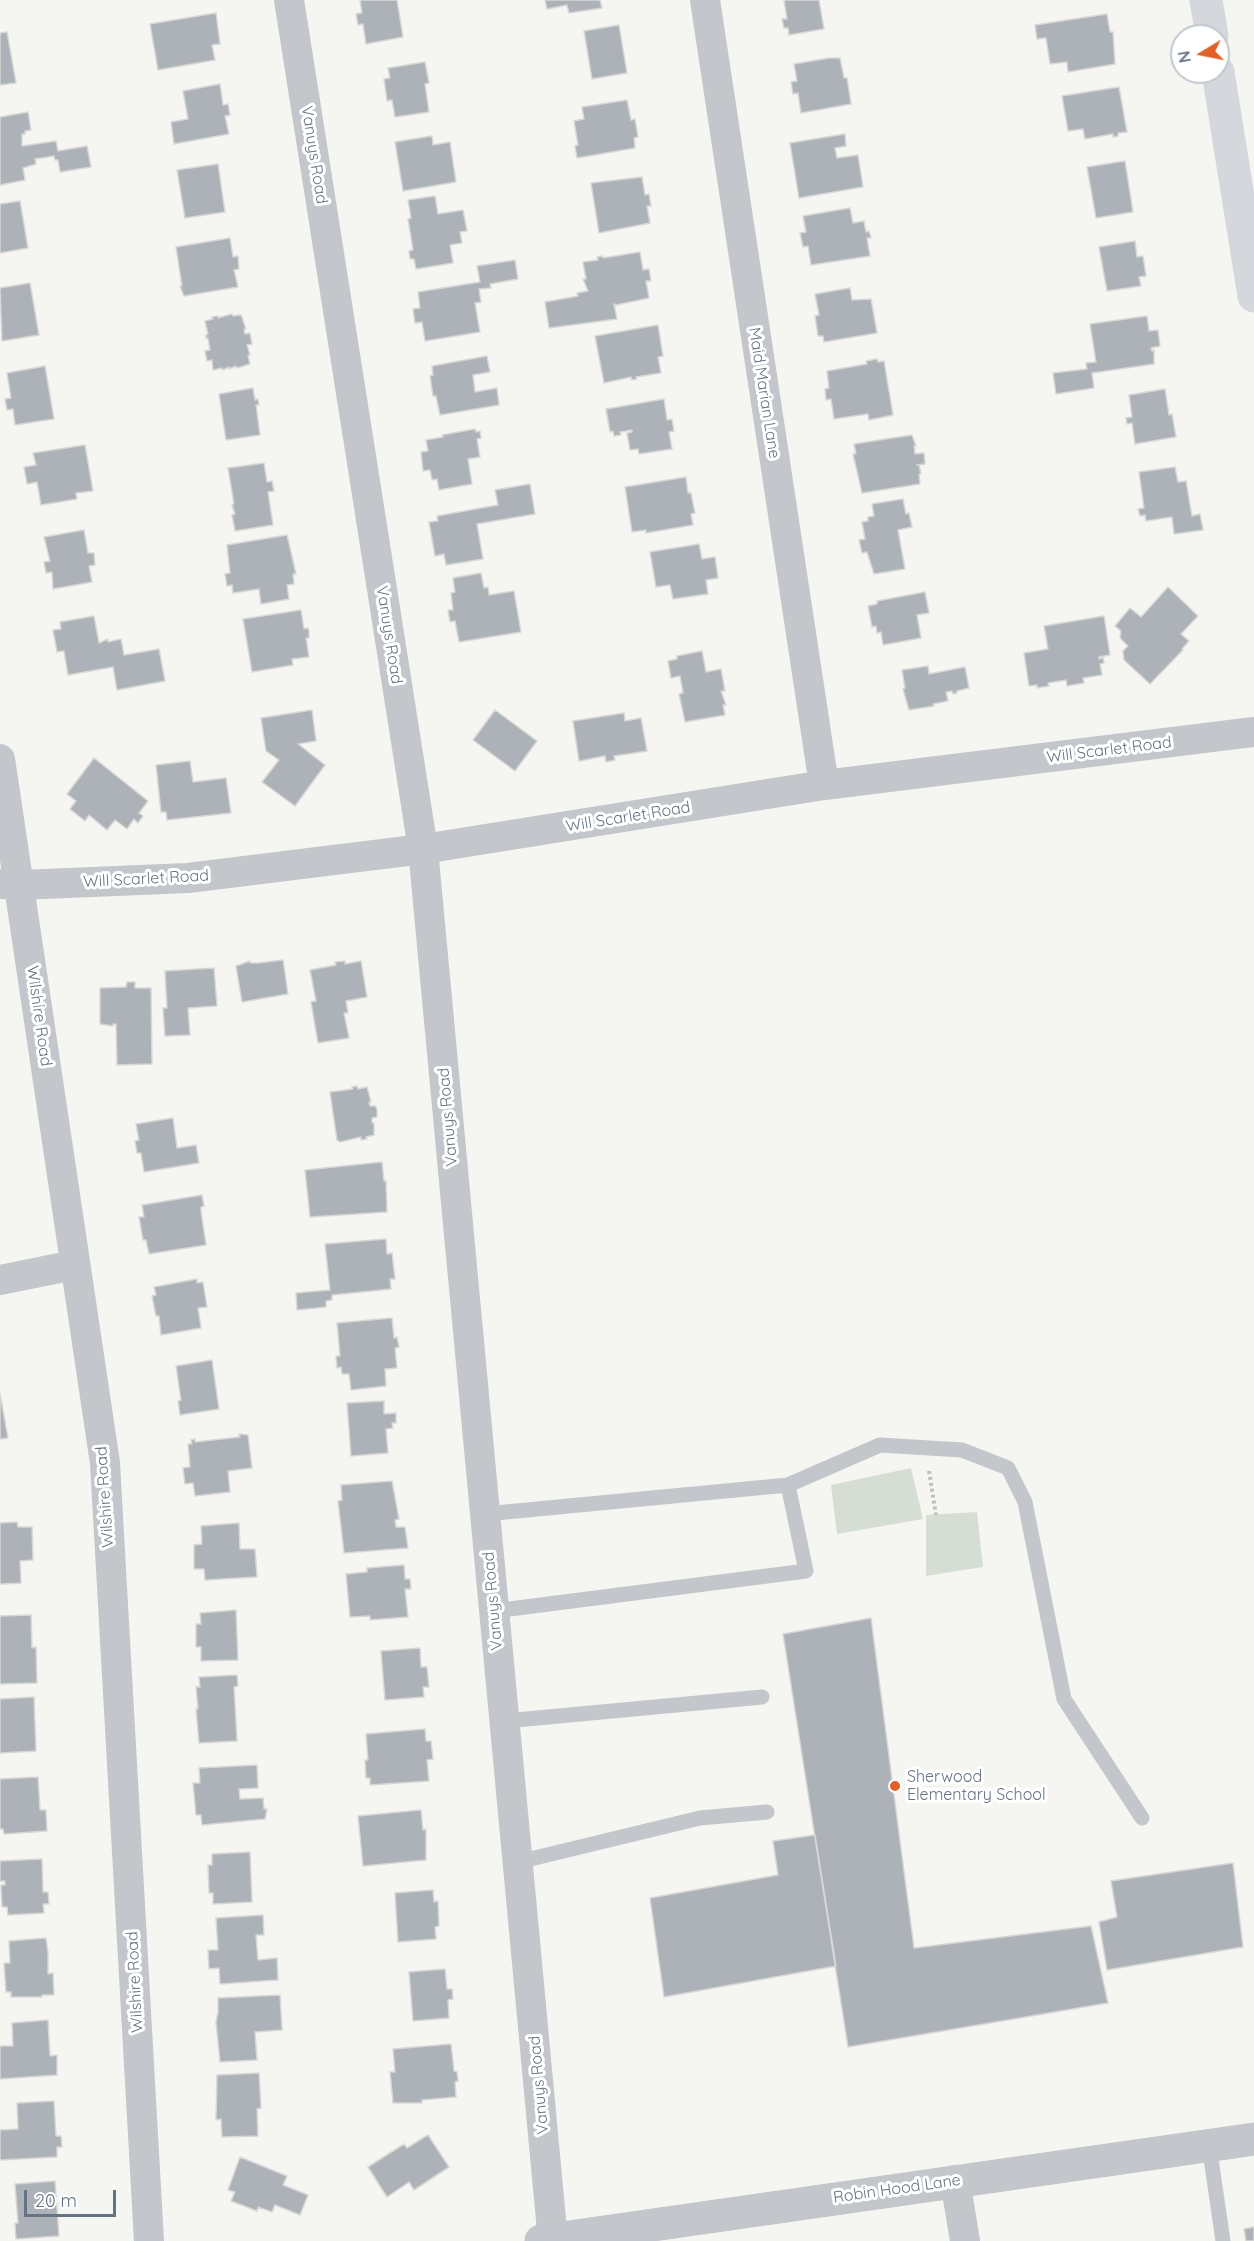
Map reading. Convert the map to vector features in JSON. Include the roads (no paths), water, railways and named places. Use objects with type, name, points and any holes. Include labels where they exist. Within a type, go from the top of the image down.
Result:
[{"type":"main road","points":[[1206,0],[1210,24]]},
{"type":"main road","points":[[1220,84],[1254,296]]},
{"type":"street","name":"Vanuys Road","points":[[289,0],[423,849],[518,1862],[549,2240]]},
{"type":"street","name":"Maid Marian Lane","points":[[705,0],[824,785]]},
{"type":"street","name":"Will Scarlet Road","points":[[10,885],[188,878],[423,849],[824,785],[1254,732]]},
{"type":"street","name":"Wilshire Road","points":[[0,759],[10,885],[105,1463],[149,2241]]},
{"type":"street","points":[[0,1280],[74,1265]]},
{"type":"street","name":"Robin Hood Lane","points":[[549,2240],[955,2180],[1254,2139]]},
{"type":"street","points":[[955,2180],[965,2241]]},
{"type":"lane","points":[[485,1514],[788,1485],[880,1445],[962,1450],[1008,1468],[1025,1502],[1064,1700],[1142,1818]]},
{"type":"lane","points":[[494,1611],[806,1571],[788,1485]]},
{"type":"lane","points":[[505,1721],[762,1697]]},
{"type":"lane","points":[[518,1862],[700,1818],[767,1812]]},
{"type":"lane","points":[[1209,2145],[1223,2241]]},
{"type":"place","name":"Sherwood Elementary School","points":[[895,1786]]}]
